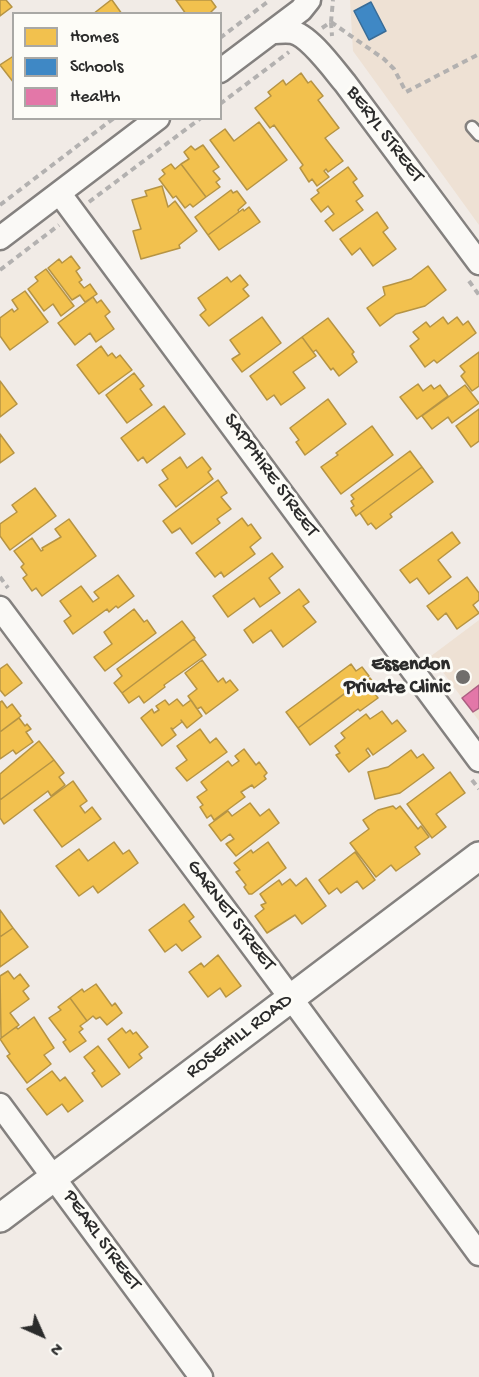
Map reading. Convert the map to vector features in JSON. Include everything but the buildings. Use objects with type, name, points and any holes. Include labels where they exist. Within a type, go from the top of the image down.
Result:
[{"type":"street","points":[[222,70],[301,10],[309,0]]},
{"type":"street","points":[[273,32],[293,32],[306,40]]},
{"type":"street","name":"BERYL STREET","points":[[306,40],[345,83],[479,263]]},
{"type":"street","points":[[0,238],[155,120]]},
{"type":"street","name":"SAPPHIRE STREET","points":[[60,194],[479,760]]},
{"type":"street","name":"GARNET STREET","points":[[0,608],[479,1254]]},
{"type":"street","name":"ROSEHILL ROAD","points":[[0,1218],[479,856]]},
{"type":"street","name":"PEARL STREET","points":[[0,1105],[201,1377]]},
{"type":"path","points":[[222,36],[270,0]]},
{"type":"path","points":[[222,103],[330,22],[333,0]]},
{"type":"path","points":[[330,22],[384,59],[394,69],[406,92],[479,54]]},
{"type":"path","points":[[0,205],[111,120]]},
{"type":"path","points":[[0,270],[198,120]]},
{"type":"shaded area","points":[[350,0],[479,0],[479,225],[353,51]]},
{"type":"shaded area","name":"Essendon Private Clinic","points":[[479,620],[479,721],[431,656]]},
{"type":"place","name":"Essendon Private Clinic","points":[[463,677]]}]
